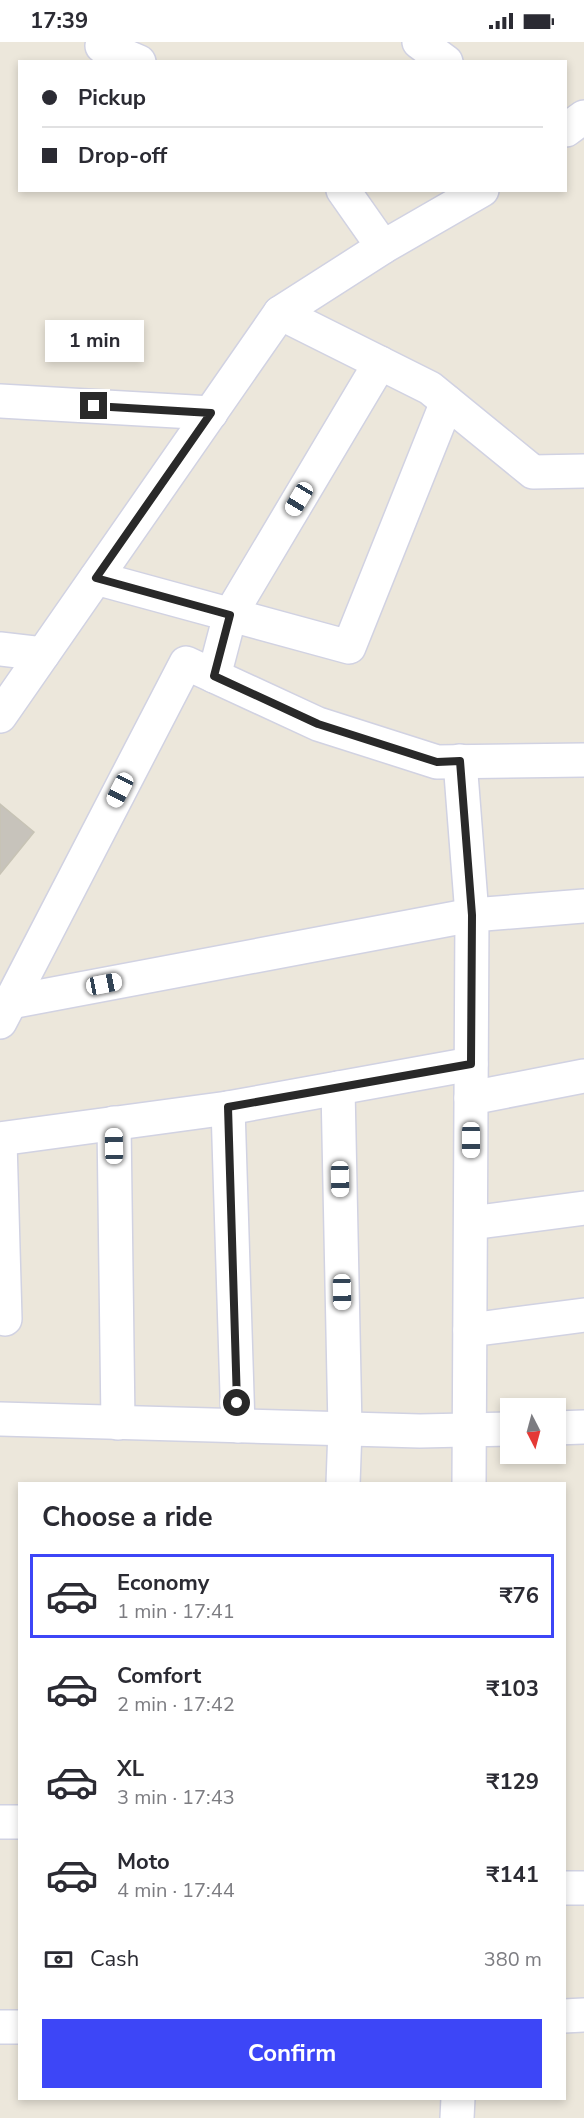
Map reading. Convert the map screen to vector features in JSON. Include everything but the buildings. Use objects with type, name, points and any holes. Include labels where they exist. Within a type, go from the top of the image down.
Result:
[{"type":"street","points":[[419,42],[443,60]]},
{"type":"street","points":[[102,50],[134,60]]},
{"type":"street","points":[[567,129],[584,117]]},
{"type":"street","points":[[344,192],[383,247]]},
{"type":"street","points":[[0,716],[280,313],[383,247],[479,192]]},
{"type":"street","points":[[280,313],[430,388],[533,472],[584,471]]},
{"type":"street","points":[[214,676],[230,615],[380,363]]},
{"type":"street","points":[[0,401],[211,413]]},
{"type":"street","points":[[96,578],[349,647],[447,402]]},
{"type":"street","points":[[0,649],[43,654]]},
{"type":"street","points":[[4,1009],[186,663],[318,724],[437,762],[584,760]]},
{"type":"street","points":[[460,761],[472,915],[469,1482]]},
{"type":"street","points":[[4,1009],[472,915],[584,906]]},
{"type":"street","points":[[5,1319],[0,1140],[228,1107],[471,1064]]},
{"type":"street","points":[[471,1098],[584,1076]]},
{"type":"street","points":[[338,1088],[344,1482]]},
{"type":"street","points":[[228,1107],[238,1426]]},
{"type":"street","points":[[114,1124],[118,1423]]},
{"type":"street","points":[[471,1223],[584,1208]]},
{"type":"street","points":[[470,1330],[584,1315]]},
{"type":"street","points":[[0,1419],[420,1431],[500,1429]]},
{"type":"street","points":[[566,1428],[584,1427]]},
{"type":"street","points":[[0,1822],[18,1822]]},
{"type":"street","points":[[566,1888],[584,1888]]},
{"type":"street","points":[[566,2016],[584,2015]]},
{"type":"street","points":[[0,2027],[18,2027]]},
{"type":"street","points":[[457,2118],[458,2100]]},
{"type":"route","points":[[94,406],[211,413],[96,578],[230,615],[214,676],[318,724],[437,762],[460,761],[472,915],[471,1064],[228,1107],[237,1403]]}]
